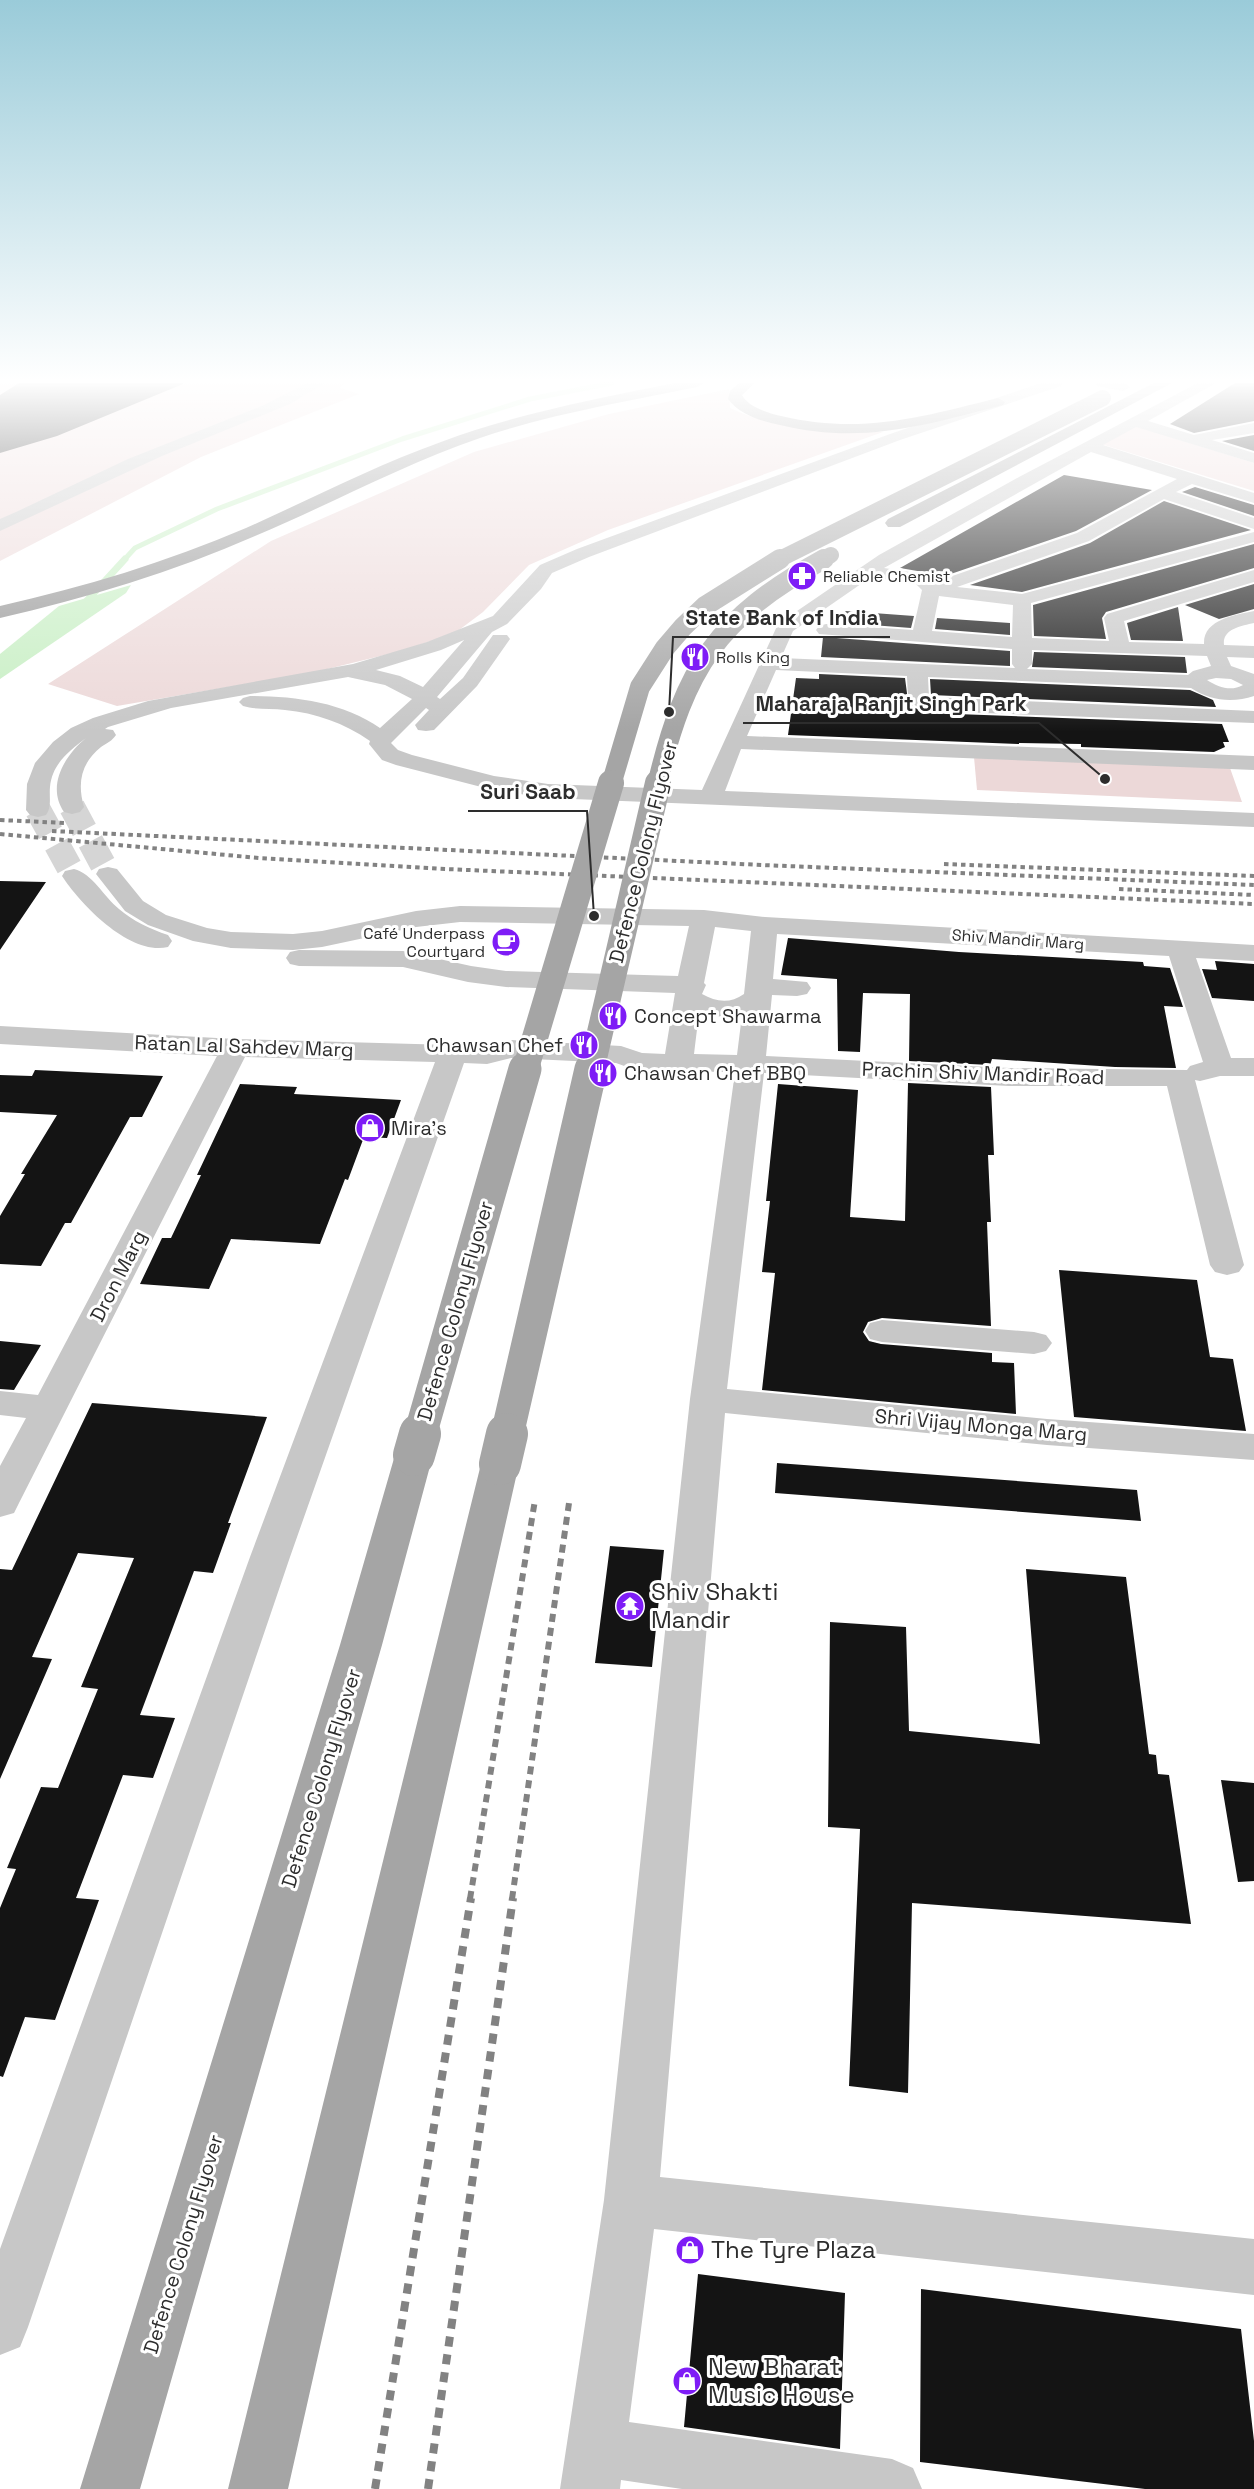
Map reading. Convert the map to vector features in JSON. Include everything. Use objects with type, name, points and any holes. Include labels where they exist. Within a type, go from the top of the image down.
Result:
[{"type":"highway","points":[[0,599],[59,586],[200,540],[293,499]]},
{"type":"highway","points":[[0,612],[162,566],[249,533],[324,499]]},
{"type":"main road","name":"Defence Colony Flyover","points":[[110,2489],[361,1645],[497,1163],[640,687],[660,654],[685,625],[747,578],[896,499]]},
{"type":"main road","name":"Defence Colony Flyover","points":[[258,2489],[381,1973],[666,748],[687,689],[703,658],[724,632],[753,605],[814,564],[941,499]]},
{"type":"street","points":[[0,526],[57,499]]},
{"type":"street","points":[[713,793],[498,770],[418,749],[412,742],[434,704],[546,569],[729,499]]},
{"type":"street","points":[[713,793],[733,742],[786,628],[885,559],[993,499]]},
{"type":"street","points":[[931,590],[1083,537],[1152,499]]},
{"type":"street","points":[[1181,499],[1254,524]]},
{"type":"street","points":[[869,571],[922,579],[931,590],[1022,600],[1254,537]]},
{"type":"street","points":[[1120,647],[1114,618],[1254,576]]},
{"type":"street","points":[[921,636],[931,590]]},
{"type":"street","points":[[1022,600],[1022,674]]},
{"type":"street","points":[[1223,672],[1213,640],[1216,633],[1223,627],[1254,617]]},
{"type":"street","points":[[38,810],[36,785],[49,757],[62,744],[94,726],[142,709],[171,702],[347,672],[434,646],[465,632],[498,625]]},
{"type":"street","points":[[826,630],[1022,644],[1254,652]]},
{"type":"street","points":[[769,664],[1196,682],[1205,689],[1231,694],[1246,692],[1254,685],[1245,676],[1223,672],[1200,675],[1196,682]]},
{"type":"street","points":[[917,670],[919,700],[930,705],[1249,744]]},
{"type":"street","points":[[347,672],[400,683],[418,691],[434,704]]},
{"type":"street","points":[[1231,694],[1249,744]]},
{"type":"street","points":[[72,807],[66,790],[68,781],[77,761],[97,740],[113,731],[168,711],[224,702],[300,705],[336,714],[362,726],[381,739]]},
{"type":"street","points":[[381,739],[434,704]]},
{"type":"street","points":[[381,739],[380,744],[383,749],[397,757],[493,783],[548,791],[713,793],[1254,820]]},
{"type":"street","points":[[733,742],[1249,744]]},
{"type":"street","name":"Shiv Mandir Marg","points":[[108,874],[134,906],[157,920],[202,935],[231,940],[293,942],[322,939],[416,919],[460,914],[704,918],[1254,953]]},
{"type":"street","points":[[74,876],[111,918],[126,928],[169,945],[206,953],[263,958],[403,959],[442,966],[468,974],[506,979],[690,991],[706,1007],[732,1009],[746,1006],[758,992],[797,988]]},
{"type":"street","points":[[678,1062],[704,918]]},
{"type":"street","points":[[774,924],[758,992],[751,1064],[708,1399],[631,2200],[593,2468],[892,2489]]},
{"type":"street","points":[[1180,949],[1219,1067]]},
{"type":"street","name":"Ratan Lal Sahdev Marg","points":[[0,1035],[235,1048],[470,1054],[508,1064],[621,1069],[638,1062],[751,1064]]},
{"type":"street","name":"Dron Marg","points":[[0,1503],[235,1048]]},
{"type":"street","points":[[0,2327],[266,1568],[470,1054]]},
{"type":"street","name":"Prachin Shiv Mandir Road","points":[[751,1064],[1009,1077],[1180,1077],[1219,1067],[1254,1067]]},
{"type":"street","points":[[1180,1077],[1227,1265]]},
{"type":"street","points":[[882,1331],[1034,1343]]},
{"type":"street","name":"Shri Vijay Monga Marg","points":[[708,1399],[1047,1432],[1254,1447]]},
{"type":"street","points":[[0,1403],[50,1408]]},
{"type":"street","points":[[631,2200],[1254,2267]]},
{"type":"shaded area","points":[[0,499],[120,499],[0,561]]},
{"type":"shaded area","points":[[366,499],[695,499],[608,530],[529,565],[483,612],[455,633],[401,651],[311,673],[117,706],[48,684],[271,541]]},
{"type":"shaded area","points":[[131,585],[126,593],[0,679],[0,654],[59,606]]},
{"type":"shaded area","points":[[974,757],[1230,768],[1242,802],[977,790]]},
{"type":"building","points":[[1021,499],[1135,499],[1076,531],[939,578],[929,573],[900,568]]},
{"type":"building","points":[[1203,499],[1235,499],[1254,505],[1254,516]]},
{"type":"building","points":[[1164,501],[1251,530],[1022,592],[970,585],[1090,543]]},
{"type":"building","points":[[1254,544],[1254,568],[1106,612],[1102,618],[1106,639],[1034,636],[1033,605]]},
{"type":"building","points":[[1254,584],[1254,609],[1219,619],[1185,605]]},
{"type":"building","points":[[1178,607],[1183,641],[1131,640],[1127,623]]},
{"type":"building","points":[[846,611],[914,616],[911,628],[832,622]]},
{"type":"building","points":[[937,618],[1010,623],[1010,635],[935,629]]},
{"type":"building","points":[[823,637],[1010,651],[1010,666],[821,657]]},
{"type":"building","points":[[1034,652],[1185,657],[1187,673],[1032,667]]},
{"type":"building","points":[[819,674],[905,678],[908,701],[915,708],[929,713],[1222,724],[1229,742],[1223,742],[1225,747],[1214,752],[1081,747],[1081,744],[1019,744],[788,735],[796,678],[819,679]]},
{"type":"building","points":[[930,679],[1190,690],[1213,700],[1216,707],[931,695]]},
{"type":"building","points":[[0,881],[46,882],[0,950]]},
{"type":"building","points":[[788,938],[959,952],[1143,962],[1144,966],[1170,968],[1183,1007],[1164,1006],[1176,1068],[1115,1067],[992,1059],[990,1065],[909,1061],[910,994],[863,993],[860,1052],[838,1051],[837,979],[781,975]]},
{"type":"building","points":[[1215,961],[1254,964],[1254,1001],[1212,998],[1202,969],[1217,970]]},
{"type":"building","points":[[35,1070],[163,1076],[142,1117],[130,1117],[71,1223],[65,1223],[41,1266],[0,1264],[0,1216],[25,1174],[21,1174],[57,1115],[0,1112],[0,1075],[32,1076]]},
{"type":"building","points":[[908,1083],[991,1087],[994,1155],[988,1155],[991,1222],[987,1222],[991,1326],[882,1318],[868,1322],[863,1332],[869,1341],[881,1344],[992,1353],[992,1362],[1014,1363],[1016,1414],[762,1390],[775,1273],[762,1272],[770,1201],[766,1201],[778,1084],[858,1090],[850,1217],[905,1221]]},
{"type":"building","points":[[240,1084],[297,1087],[294,1094],[401,1100],[387,1138],[364,1137],[320,1244],[231,1239],[209,1289],[140,1284],[162,1238],[171,1238],[201,1175],[197,1175]]},
{"type":"building","points":[[1059,1270],[1197,1280],[1210,1357],[1233,1359],[1246,1431],[1074,1417]]},
{"type":"building","points":[[0,1341],[41,1345],[14,1390],[0,1389]]},
{"type":"building","points":[[92,1403],[267,1417],[228,1523],[231,1523],[213,1573],[194,1571],[140,1715],[175,1718],[153,1778],[123,1775],[76,1898],[99,1900],[55,2020],[25,2017],[3,2077],[0,2076],[0,1908],[16,1869],[7,1868],[41,1787],[58,1788],[98,1689],[81,1687],[134,1558],[78,1553],[32,1657],[52,1659],[0,1779],[0,1569],[12,1570]]},
{"type":"building","points":[[777,1463],[1137,1490],[1141,1521],[775,1493]]},
{"type":"building","name":"Shiv Shakti Mandir","points":[[610,1546],[664,1550],[652,1667],[595,1663]]},
{"type":"building","points":[[1026,1569],[1126,1577],[1149,1754],[1156,1755],[1158,1774],[1169,1775],[1191,1924],[912,1903],[908,2093],[849,2086],[860,1829],[828,1827],[830,1622],[906,1627],[909,1731],[1040,1744]]},
{"type":"building","points":[[1221,1780],[1254,1783],[1254,1881],[1238,1882]]},
{"type":"building","points":[[698,2274],[845,2293],[840,2449],[684,2427]]},
{"type":"building","points":[[921,2289],[1241,2329],[1254,2441],[1254,2489],[1145,2489],[920,2462]]},
{"type":"waterway","points":[[124,560],[135,548],[243,499]]},
{"type":"waterway","points":[[82,606],[125,559]]},
{"type":"tunnel","points":[[72,807],[108,874]]},
{"type":"tunnel","points":[[38,810],[74,876]]},
{"type":"railway","points":[[0,820],[66,823]]},
{"type":"railway","points":[[52,831],[762,865],[1254,885]]},
{"type":"railway","points":[[0,834],[259,858],[445,869],[1254,904]]},
{"type":"railway","points":[[944,864],[1254,876]]},
{"type":"railway","points":[[1119,889],[1254,895]]},
{"type":"railway","points":[[470,1899],[535,1500]]},
{"type":"railway","points":[[512,1899],[569,1503]]},
{"type":"railway","points":[[375,2489],[471,1898]]},
{"type":"railway","points":[[428,2489],[513,1898]]},
{"type":"place","name":"Reliable Chemist","points":[[802,576]]},
{"type":"place","name":"Rolls King","points":[[695,657]]},
{"type":"place","name":"State Bank of India","points":[[669,712]]},
{"type":"place","name":"Maharaja Ranjit Singh Park","points":[[1105,779]]},
{"type":"place","name":"Suri Saab","points":[[594,916]]},
{"type":"place","name":"Café Underpass Courtyard","points":[[506,942]]},
{"type":"place","name":"Concept Shawarma","points":[[613,1016]]},
{"type":"place","name":"Chawsan Chef","points":[[584,1045]]},
{"type":"place","name":"Chawsan Chef BBQ","points":[[603,1073]]},
{"type":"place","name":"Mira's","points":[[370,1128]]},
{"type":"place","name":"Shiv Shakti Mandir","points":[[630,1606]]},
{"type":"place","name":"The Tyre Plaza","points":[[690,2250]]},
{"type":"place","name":"New Bharat Music House","points":[[687,2381]]}]
